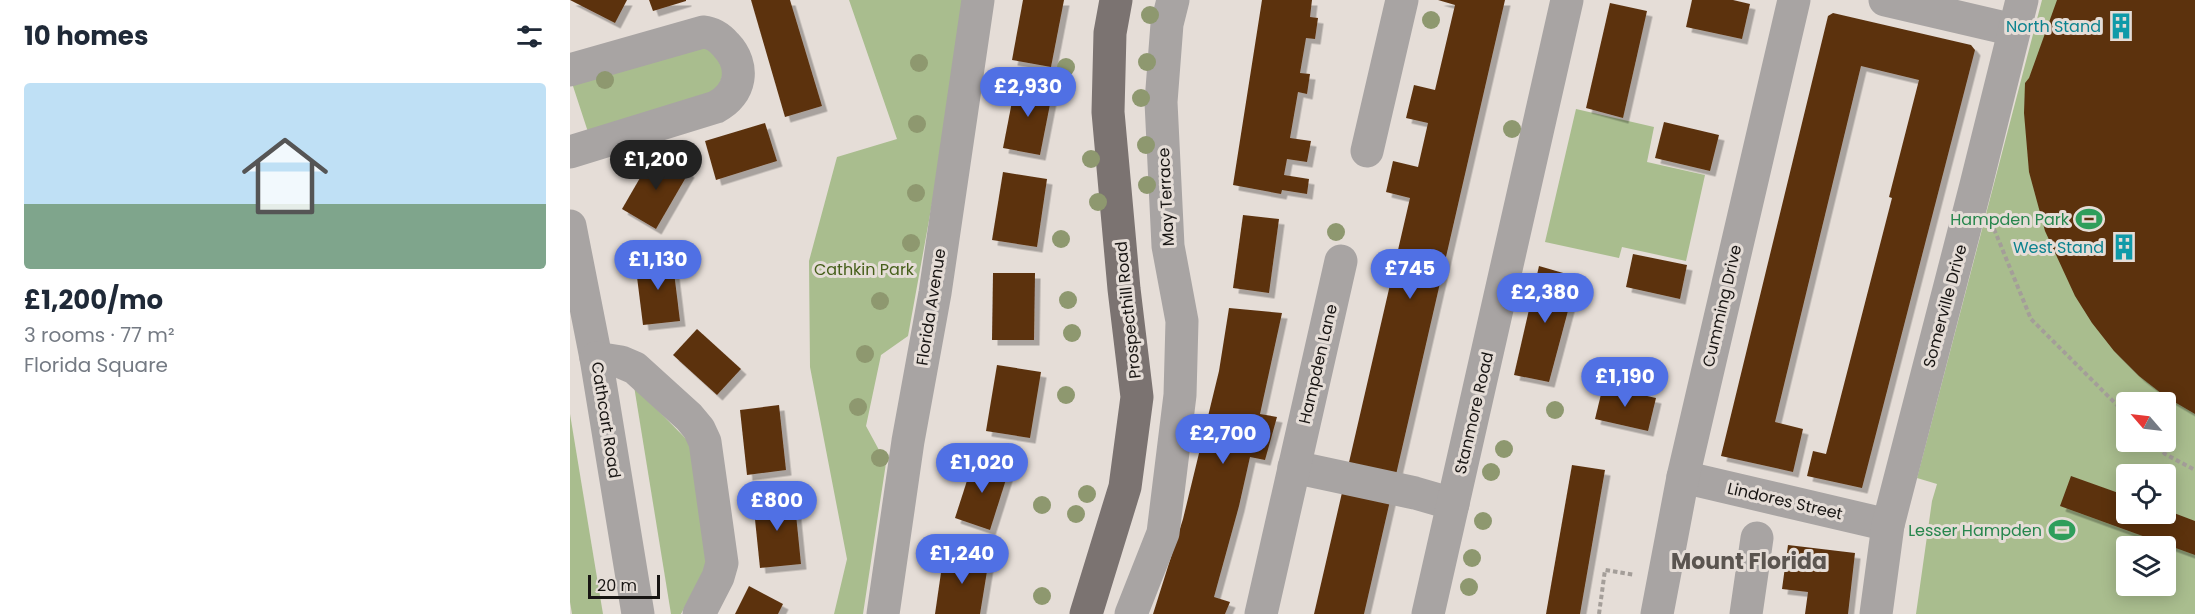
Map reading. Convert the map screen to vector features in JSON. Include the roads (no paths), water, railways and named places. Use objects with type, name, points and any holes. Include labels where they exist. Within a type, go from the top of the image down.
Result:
[{"type":"main road","name":"Prospecthill Road","points":[[1086,614],[1125,487],[1137,397],[1123,278],[1108,112],[1110,33],[1116,0]]},
{"type":"street","name":"Florida Avenue","points":[[883,614],[908,441],[935,293],[978,0]]},
{"type":"street","name":"May Terrace","points":[[1131,614],[1163,533],[1180,395],[1182,321],[1168,246],[1161,102],[1167,24],[1173,0]]},
{"type":"street","points":[[1367,151],[1402,0]]},
{"type":"street","name":"Stanmore Road","points":[[1428,614],[1567,0]]},
{"type":"street","name":"Cumming Drive","points":[[1657,614],[1683,477],[1794,0]]},
{"type":"street","points":[[1885,0],[2018,15]]},
{"type":"street","name":"Somerville Drive","points":[[1876,614],[1888,525],[2018,15]]},
{"type":"street","points":[[570,70],[702,32],[719,37],[729,48],[739,67],[739,79],[732,95],[716,107],[570,152]]},
{"type":"street","name":"Cathcart Road","points":[[570,226],[596,358],[638,614]]},
{"type":"street","name":"Hampden Lane","points":[[1261,614],[1341,261]]},
{"type":"street","points":[[596,358],[621,362],[635,368],[689,417],[699,429],[705,442],[722,563],[718,577],[699,614]]},
{"type":"street","points":[[1137,397],[1180,395]]},
{"type":"street","points":[[1294,467],[1415,493],[1453,504]]},
{"type":"street","name":"Lindores Street","points":[[1683,477],[1888,525]]},
{"type":"street","points":[[1746,614],[1757,538]]},
{"type":"place","name":"North Stand","points":[[2121,26]]},
{"type":"place","name":"Hampden Park","points":[[2089,219]]},
{"type":"place","name":"West Stand","points":[[2124,247]]},
{"type":"place","name":"Lesser Hampden","points":[[2062,530]]},
{"type":"district","name":"Mount Florida","points":[[1749,561]]},
{"type":"park label","name":"Cathkin Park","points":[[864,269]]}]
